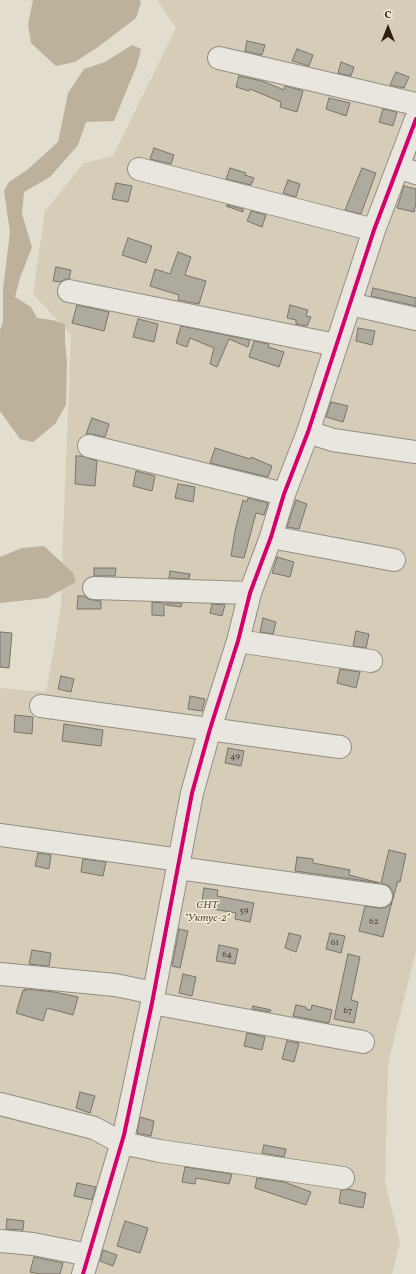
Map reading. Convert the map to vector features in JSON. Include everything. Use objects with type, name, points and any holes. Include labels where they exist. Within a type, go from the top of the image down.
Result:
[{"type":"street","points":[[219,58],[416,104]]},
{"type":"street","points":[[0,1241],[33,1244],[86,1269],[122,1143],[154,998],[192,792],[210,729],[238,641],[250,593],[271,537],[284,494],[308,432],[374,230],[407,170],[416,119]]},
{"type":"street","points":[[139,169],[374,230]]},
{"type":"street","points":[[69,291],[336,345]]},
{"type":"street","points":[[350,304],[416,319]]},
{"type":"street","points":[[308,432],[333,440],[416,452]]},
{"type":"street","points":[[89,446],[284,494]]},
{"type":"street","points":[[271,537],[394,560]]},
{"type":"street","points":[[94,588],[250,593]]},
{"type":"street","points":[[238,641],[371,661]]},
{"type":"street","points":[[41,706],[340,747]]},
{"type":"street","points":[[0,835],[381,896]]},
{"type":"street","points":[[0,974],[115,985],[154,998],[363,1042]]},
{"type":"street","points":[[0,1104],[94,1128],[122,1143],[160,1151],[343,1178]]},
{"type":"green space","name":"СНТ \"Уктус-2\"","points":[[157,0],[416,0],[416,951],[388,1064],[385,1182],[400,1242],[392,1274],[0,1274],[0,688],[46,692],[61,607],[71,335],[33,294],[45,211],[84,163],[113,156],[176,28]]},
{"type":"shaded area","points":[[33,0],[140,0],[141,3],[136,18],[98,47],[75,62],[56,66],[31,43],[28,24]]},
{"type":"shaded area","points":[[132,45],[141,49],[137,65],[114,121],[86,122],[78,145],[50,177],[24,192],[22,214],[32,247],[20,278],[15,297],[31,307],[37,318],[65,324],[67,362],[66,405],[55,424],[33,442],[20,439],[0,411],[0,330],[3,322],[3,289],[10,232],[4,191],[9,182],[27,170],[58,142],[68,93],[84,69],[105,62]]},
{"type":"shaded area","points":[[44,546],[73,573],[76,582],[47,598],[0,603],[0,557],[22,548]]},
{"type":"building","points":[[247,41],[265,45],[262,55],[245,51]]},
{"type":"building","points":[[297,49],[313,55],[309,66],[292,61]]},
{"type":"building","points":[[341,62],[354,67],[351,76],[338,73]]},
{"type":"building","points":[[396,72],[409,77],[404,88],[390,85]]},
{"type":"building","points":[[239,76],[262,81],[284,90],[285,86],[303,91],[297,112],[280,107],[281,102],[250,89],[249,91],[236,87]]},
{"type":"building","points":[[329,98],[350,103],[346,116],[326,109]]},
{"type":"building","points":[[383,109],[397,112],[393,126],[379,122]]},
{"type":"building","points":[[154,148],[174,155],[171,164],[150,159]]},
{"type":"building","points":[[230,168],[246,173],[245,175],[254,178],[251,185],[226,179]]},
{"type":"building","points":[[362,168],[376,173],[361,214],[345,210]]},
{"type":"building","points":[[288,180],[300,184],[296,197],[283,193]]},
{"type":"building","points":[[116,183],[132,186],[128,202],[112,199]]},
{"type":"building","points":[[404,186],[416,189],[416,203],[414,212],[397,208]]},
{"type":"building","points":[[226,206],[243,209],[243,212]]},
{"type":"building","points":[[251,211],[266,215],[262,227],[247,221]]},
{"type":"building","points":[[128,238],[152,246],[146,263],[122,255]]},
{"type":"building","points":[[178,252],[191,257],[185,275],[206,281],[199,304],[178,300],[179,295],[150,286],[155,269],[170,274]]},
{"type":"building","points":[[56,267],[71,270],[69,279],[65,279],[60,282],[53,281]]},
{"type":"building","points":[[373,288],[416,298],[416,306],[371,296]]},
{"type":"building","points":[[77,305],[109,312],[104,331],[72,323]]},
{"type":"building","points":[[290,305],[308,310],[306,316],[311,317],[307,326],[296,324],[296,320],[287,318]]},
{"type":"building","points":[[138,319],[158,324],[154,342],[133,337]]},
{"type":"building","points":[[181,326],[250,340],[248,347],[229,339],[217,367],[210,364],[214,348],[190,338],[187,347],[176,343]]},
{"type":"building","points":[[358,328],[375,331],[372,345],[356,341]]},
{"type":"building","points":[[254,341],[269,344],[268,347],[284,352],[279,367],[249,357]]},
{"type":"building","points":[[331,402],[348,406],[343,422],[326,417]]},
{"type":"building","points":[[92,418],[109,424],[105,437],[86,434]]},
{"type":"building","points":[[215,448],[250,459],[251,457],[272,466],[268,477],[210,463]]},
{"type":"building","points":[[76,456],[82,456],[97,461],[95,486],[75,484]]},
{"type":"building","points":[[136,471],[155,476],[152,491],[133,486]]},
{"type":"building","points":[[178,484],[195,487],[193,502],[175,498]]},
{"type":"building","points":[[248,498],[268,503],[264,515],[256,513],[244,558],[231,556],[235,531],[243,500],[247,502]]},
{"type":"building","points":[[296,500],[307,504],[299,529],[287,527]]},
{"type":"building","points":[[277,557],[294,562],[290,577],[272,573]]},
{"type":"building","points":[[94,568],[116,568],[115,576],[94,576]]},
{"type":"building","points":[[170,571],[190,574],[189,579],[169,578]]},
{"type":"building","points":[[78,596],[85,596],[88,599],[101,601],[101,609],[77,609]]},
{"type":"building","points":[[152,602],[164,603],[164,616],[152,615]]},
{"type":"building","points":[[166,603],[182,603],[181,607],[166,605]]},
{"type":"building","points":[[212,604],[225,605],[222,616],[210,613]]},
{"type":"building","points":[[263,618],[276,622],[273,634],[260,632]]},
{"type":"building","points":[[356,631],[369,634],[366,648],[353,646]]},
{"type":"building","points":[[0,632],[12,633],[9,668],[0,667]]},
{"type":"building","points":[[340,669],[360,672],[356,688],[337,683]]},
{"type":"building","points":[[61,676],[74,679],[71,692],[58,689]]},
{"type":"building","points":[[190,696],[205,699],[202,711],[188,709]]},
{"type":"building","points":[[15,715],[33,717],[32,734],[14,732]]},
{"type":"building","points":[[64,724],[103,730],[101,746],[62,741]]},
{"type":"building","points":[[228,748],[244,751],[241,766],[225,763]]},
{"type":"building","points":[[389,850],[406,854],[400,882],[398,881],[393,898],[393,892],[389,886],[381,883]]},
{"type":"building","points":[[38,853],[51,855],[49,869],[35,866]]},
{"type":"building","points":[[297,857],[313,859],[313,863],[350,870],[349,875],[380,883],[295,871]]},
{"type":"building","points":[[83,859],[106,862],[103,876],[81,872]]},
{"type":"building","points":[[204,888],[218,890],[217,896],[254,903],[250,922],[235,919],[236,913],[201,907]]},
{"type":"building","points":[[393,898],[383,937],[359,931],[365,906],[385,908],[391,904]]},
{"type":"building","points":[[179,929],[188,931],[180,968],[172,966]]},
{"type":"building","points":[[289,933],[301,936],[296,952],[285,948]]},
{"type":"building","points":[[330,933],[345,936],[341,953],[326,949]]},
{"type":"building","points":[[219,945],[238,949],[235,964],[216,961]]},
{"type":"building","points":[[32,950],[51,953],[49,966],[29,964]]},
{"type":"building","points":[[348,954],[360,957],[351,1000],[358,1002],[354,1023],[334,1019]]},
{"type":"building","points":[[183,974],[196,977],[192,996],[179,993]]},
{"type":"building","points":[[25,989],[54,992],[78,997],[73,1015],[47,1008],[43,1021],[16,1013],[23,990],[25,991]]},
{"type":"building","points":[[296,1005],[306,1007],[306,1009],[311,1010],[312,1005],[332,1010],[329,1023],[293,1016]]},
{"type":"building","points":[[253,1006],[271,1010],[270,1012],[252,1009]]},
{"type":"building","points":[[247,1033],[265,1037],[262,1050],[244,1046]]},
{"type":"building","points":[[287,1041],[299,1043],[294,1062],[282,1059]]},
{"type":"building","points":[[80,1092],[95,1096],[90,1113],[76,1108]]},
{"type":"building","points":[[140,1117],[154,1121],[151,1136],[137,1133]]},
{"type":"building","points":[[264,1145],[286,1149],[284,1157],[262,1153]]},
{"type":"building","points":[[185,1167],[232,1174],[229,1184],[196,1178],[195,1184],[182,1182]]},
{"type":"building","points":[[257,1178],[284,1182],[311,1192],[306,1205],[255,1188]]},
{"type":"building","points":[[77,1183],[96,1187],[92,1200],[74,1196]]},
{"type":"building","points":[[348,1189],[366,1193],[363,1208],[339,1203],[341,1190]]},
{"type":"building","points":[[7,1219],[24,1221],[23,1230],[6,1229]]},
{"type":"building","points":[[125,1221],[148,1228],[140,1253],[117,1246]]},
{"type":"building","points":[[103,1250],[117,1255],[113,1266],[100,1261]]},
{"type":"building","points":[[34,1257],[63,1263],[60,1274],[40,1274],[30,1272]]},
{"type":"cycle path","points":[[83,1274],[124,1135],[152,1003],[192,793],[210,729],[238,641],[250,593],[271,537],[284,494],[308,432],[374,230],[416,119]]}]
